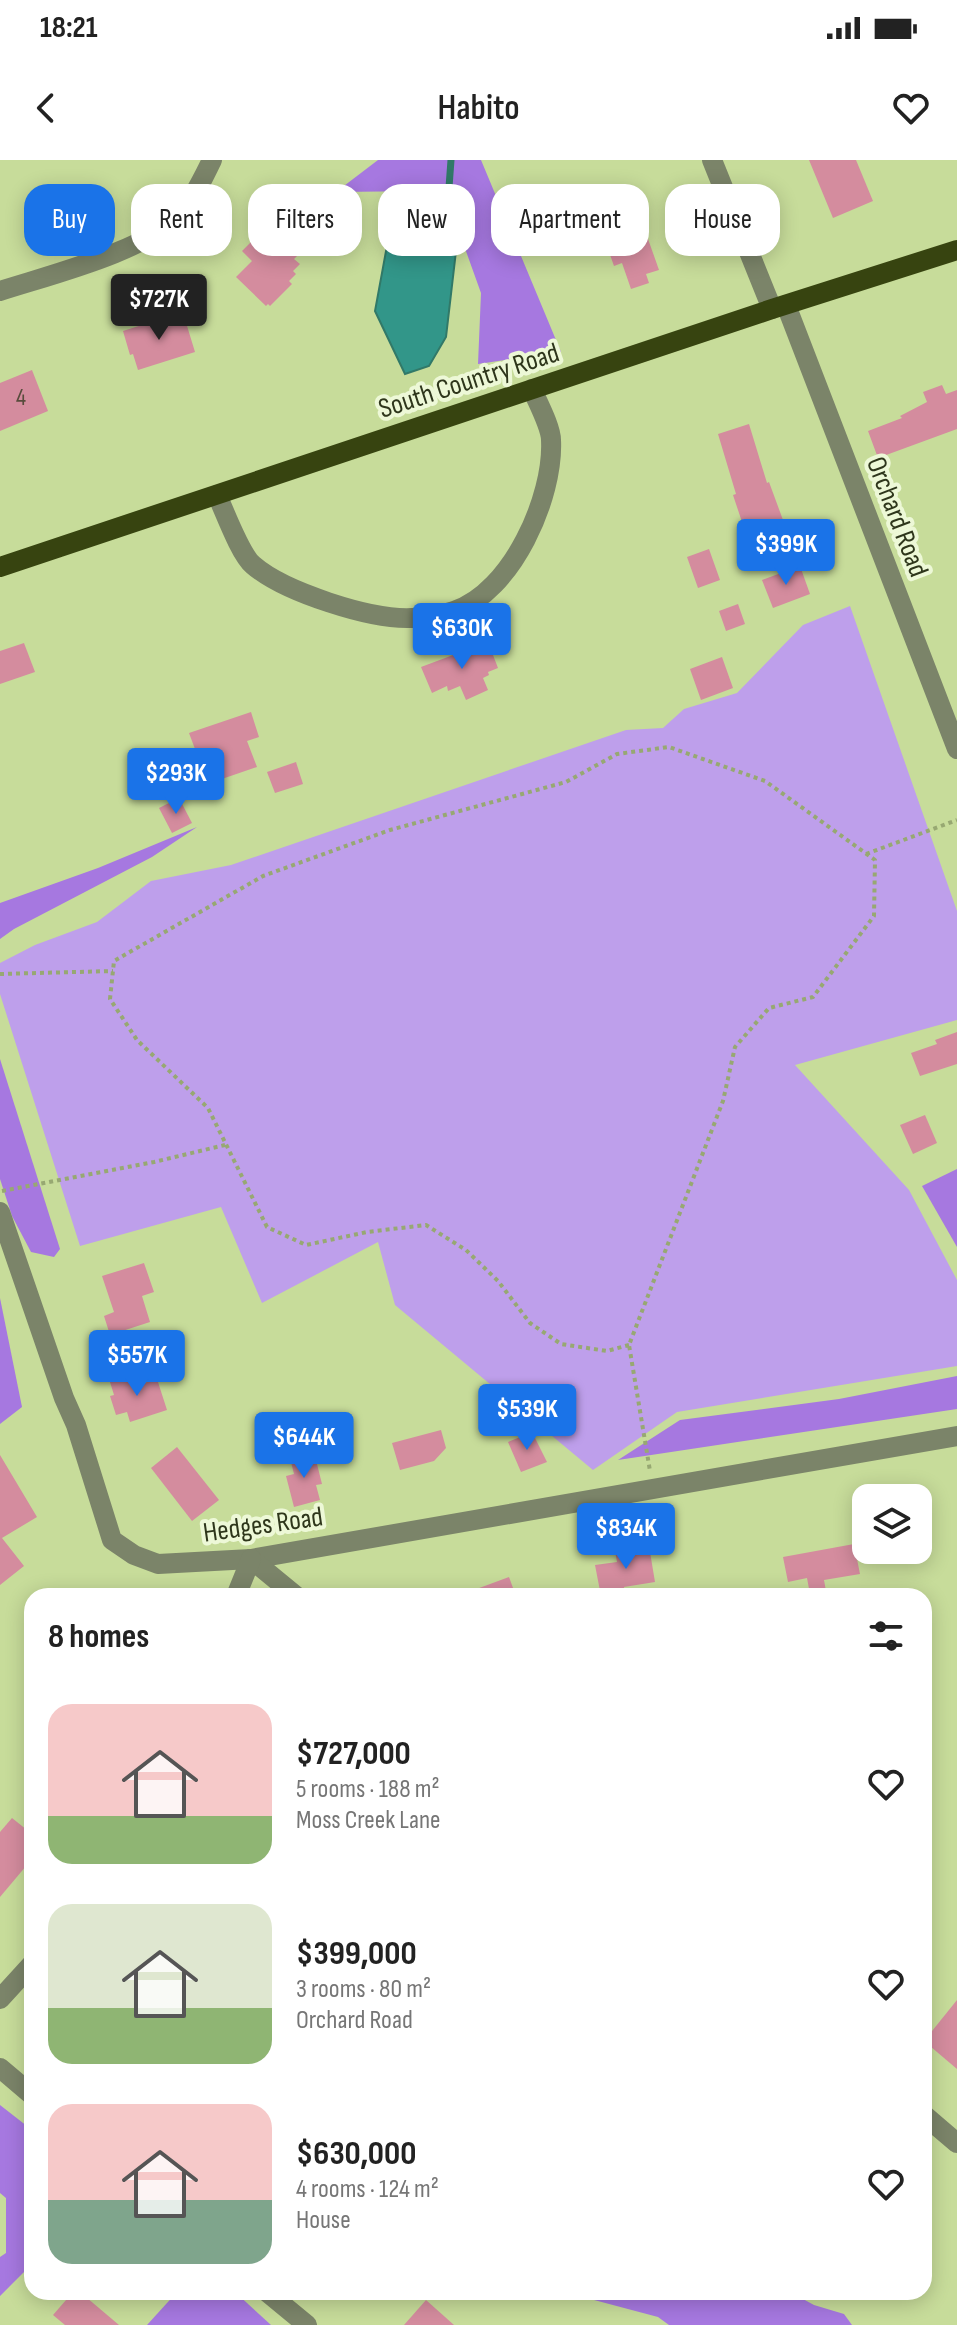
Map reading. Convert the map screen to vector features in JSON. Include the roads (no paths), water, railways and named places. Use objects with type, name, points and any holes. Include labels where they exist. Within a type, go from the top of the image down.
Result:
[{"type":"main road","name":"South Country Road","points":[[0,567],[957,250]]},
{"type":"street","points":[[0,291],[121,250],[155,234],[180,214],[212,160]]},
{"type":"street","name":"Orchard Road","points":[[712,160],[779,307],[957,749]]},
{"type":"street","points":[[217,495],[251,564],[313,598],[363,612],[411,619],[455,611],[482,595],[512,564],[535,522],[548,476],[552,438],[532,389]]},
{"type":"street","name":"Hedges Road","points":[[0,1212],[76,1425],[112,1540],[134,1555],[158,1564],[251,1559],[957,1436]]},
{"type":"street","points":[[239,1588],[251,1559],[286,1588]]},
{"type":"street","points":[[0,1999],[24,1973]]},
{"type":"street","points":[[0,2068],[24,2088]]},
{"type":"street","points":[[932,2122],[957,2143]]},
{"type":"street","points":[[277,2300],[307,2325]]},
{"type":"water","points":[[385,256],[455,256],[446,337],[429,366],[405,374],[375,311]]},
{"type":"waterway","points":[[449,184],[451,160]]}]
